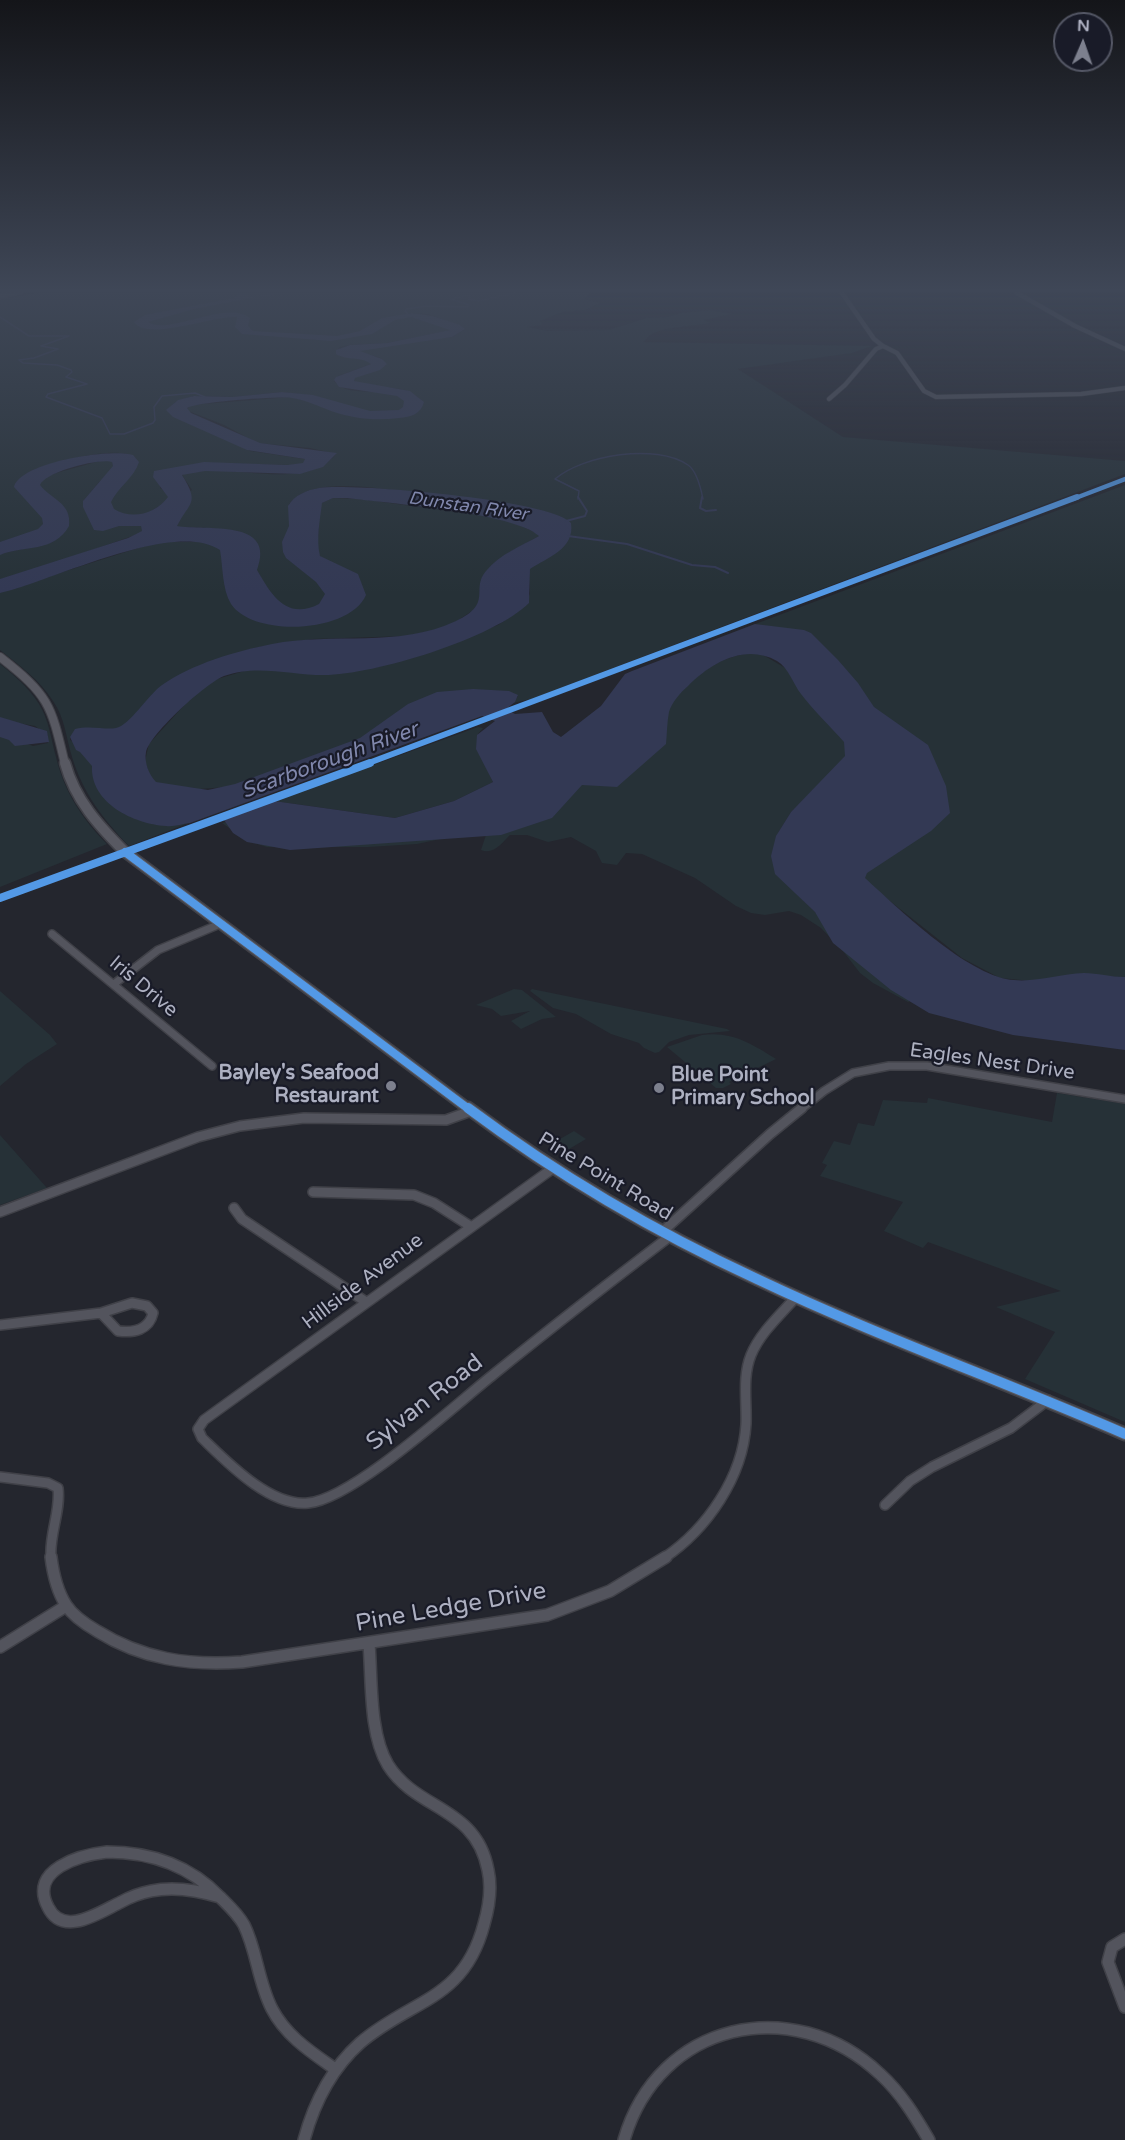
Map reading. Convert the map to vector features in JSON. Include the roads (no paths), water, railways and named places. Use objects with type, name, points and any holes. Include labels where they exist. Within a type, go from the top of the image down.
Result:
[{"type":"main road","name":"Pine Point Road","points":[[0,657],[28,679],[46,701],[56,724],[75,791],[95,821],[125,852],[471,1112],[552,1169],[666,1234],[796,1297],[1125,1434]]},
{"type":"street","points":[[829,399],[836,393]]},
{"type":"street","points":[[928,393],[936,397],[1089,393]]},
{"type":"street","points":[[114,984],[158,950],[220,924]]},
{"type":"street","name":"Iris Drive","points":[[52,934],[212,1066]]},
{"type":"street","name":"Eagles Nest Drive","points":[[666,1234],[770,1134],[824,1091],[854,1073],[889,1066],[927,1066],[1125,1099]]},
{"type":"street","points":[[0,1212],[198,1137],[240,1126],[295,1119],[446,1120],[471,1112]]},
{"type":"street","name":"Hillside Avenue","points":[[198,1428],[204,1420],[552,1169]]},
{"type":"street","points":[[313,1192],[414,1195],[434,1203],[470,1226]]},
{"type":"street","points":[[234,1209],[242,1219],[366,1302]]},
{"type":"street","name":"Sylvan Road","points":[[198,1428],[205,1440],[270,1494],[285,1500],[303,1503],[329,1498],[364,1476],[399,1449],[666,1234]]},
{"type":"street","name":"Pine Ledge Drive","points":[[66,1606],[89,1626],[126,1649],[158,1659],[189,1664],[242,1662],[369,1644],[507,1622],[556,1612],[584,1603],[624,1584],[673,1551],[704,1523],[727,1490],[741,1455],[745,1436],[748,1363],[763,1336],[796,1297]]},
{"type":"street","points":[[0,1325],[101,1313],[128,1303],[137,1303],[150,1308],[153,1316],[146,1327],[126,1332],[115,1329],[108,1318],[101,1313]]},
{"type":"street","points":[[885,1505],[910,1481],[932,1467],[1011,1428],[1048,1400]]},
{"type":"street","points":[[0,1477],[52,1484],[58,1488],[60,1494],[52,1524],[50,1553],[66,1606],[0,1647]]},
{"type":"street","points":[[304,2140],[319,2098],[335,2069],[375,2032],[433,1998],[453,1982],[465,1968],[477,1945],[489,1904],[488,1869],[478,1840],[463,1823],[407,1784],[389,1766],[384,1757],[379,1735],[369,1644]]},
{"type":"street","points":[[221,1897],[183,1889],[158,1890],[137,1895],[88,1919],[69,1922],[51,1913],[44,1891],[52,1873],[69,1861],[95,1853],[121,1852],[153,1856],[181,1865],[204,1880],[221,1897],[236,1914],[246,1930],[262,1988],[277,2018],[300,2044],[335,2069]]},
{"type":"street","points":[[1125,1940],[1112,1947],[1108,1962],[1125,2007]]},
{"type":"street","points":[[624,2140],[637,2105],[648,2087],[676,2057],[704,2040],[743,2029],[762,2028],[807,2032],[829,2040],[868,2061],[906,2100],[929,2140]]},
{"type":"water","points":[[291,393],[313,395],[370,411],[399,410],[403,407],[404,401],[397,396],[377,393],[412,393],[424,402],[423,406],[418,412],[408,417],[382,419],[357,418],[292,398],[221,402],[187,408],[191,413],[260,443],[337,453],[323,467],[300,474],[205,471],[182,475],[192,497],[189,507],[177,526],[220,528],[248,535],[257,542],[260,553],[257,570],[268,588],[281,602],[297,609],[319,604],[325,594],[316,582],[286,558],[283,552],[282,542],[289,526],[288,506],[297,496],[314,489],[339,487],[409,491],[492,500],[528,507],[556,515],[571,523],[571,532],[565,546],[530,569],[529,603],[512,616],[462,641],[372,669],[324,675],[261,670],[236,673],[216,680],[168,721],[150,744],[146,752],[146,764],[156,782],[208,790],[235,784],[360,738],[408,704],[437,692],[473,689],[509,691],[518,695],[515,702],[506,709],[515,714],[542,712],[553,732],[561,737],[601,706],[625,674],[755,624],[804,630],[811,633],[838,660],[858,683],[874,707],[928,745],[946,786],[950,813],[931,831],[867,873],[865,878],[931,936],[988,973],[1016,980],[1035,980],[1084,973],[1125,977],[1125,1050],[1013,1035],[929,1013],[891,990],[833,943],[815,912],[775,874],[771,856],[776,836],[791,812],[845,756],[844,742],[798,690],[785,668],[777,661],[765,656],[753,654],[729,658],[697,678],[679,695],[670,708],[666,744],[617,787],[582,785],[552,818],[501,835],[290,850],[247,842],[233,833],[224,820],[274,801],[395,818],[454,801],[493,782],[476,749],[477,735],[495,721],[482,716],[190,823],[169,826],[141,821],[128,816],[106,801],[98,791],[93,779],[92,766],[76,750],[70,737],[75,729],[121,726],[151,695],[174,677],[229,655],[272,644],[295,641],[412,634],[456,621],[468,614],[478,602],[480,584],[486,571],[511,551],[539,536],[525,528],[478,515],[419,506],[333,498],[322,503],[318,536],[320,556],[358,574],[366,595],[357,608],[322,624],[280,626],[260,622],[243,615],[231,604],[224,585],[220,550],[199,542],[173,542],[143,547],[0,593],[0,579],[128,538],[142,531],[141,526],[119,526],[103,531],[94,530],[83,507],[83,501],[113,466],[112,462],[96,462],[52,475],[40,485],[60,502],[67,512],[69,526],[63,535],[55,541],[38,547],[0,555],[0,542],[38,529],[43,524],[42,518],[14,487],[20,478],[48,464],[87,455],[122,453],[133,455],[139,462],[137,468],[111,502],[114,509],[121,512],[143,514],[157,508],[168,497],[153,477],[154,471],[204,462],[287,465],[303,463],[305,459],[247,450],[173,417],[166,410],[178,400],[194,396],[232,397]]},
{"type":"water","points":[[0,717],[47,731],[49,742],[15,746],[9,740],[0,737]]},
{"type":"waterway","points":[[52,393],[46,397],[102,418],[110,434],[124,434],[153,423],[155,420],[154,407],[162,396],[195,393],[205,397]]},
{"type":"waterway","points":[[578,497],[579,491],[555,479],[567,471],[601,458],[639,453],[674,458],[688,465],[700,485],[703,499]]},
{"type":"waterway","points":[[566,521],[585,516],[587,511],[578,497]]},
{"type":"waterway","points":[[702,497],[700,508],[706,511],[716,510]]},
{"type":"waterway","points":[[568,536],[627,544],[692,565],[715,567],[728,573]]},
{"type":"place","name":"Bayley's Seafood Restaurant","points":[[391,1086]]},
{"type":"place","name":"Blue Point Primary School","points":[[659,1088]]},
{"type":"water label","name":"Dunstan River","points":[[468,507]]},
{"type":"water label","name":"Scarborough River","points":[[330,761]]}]
